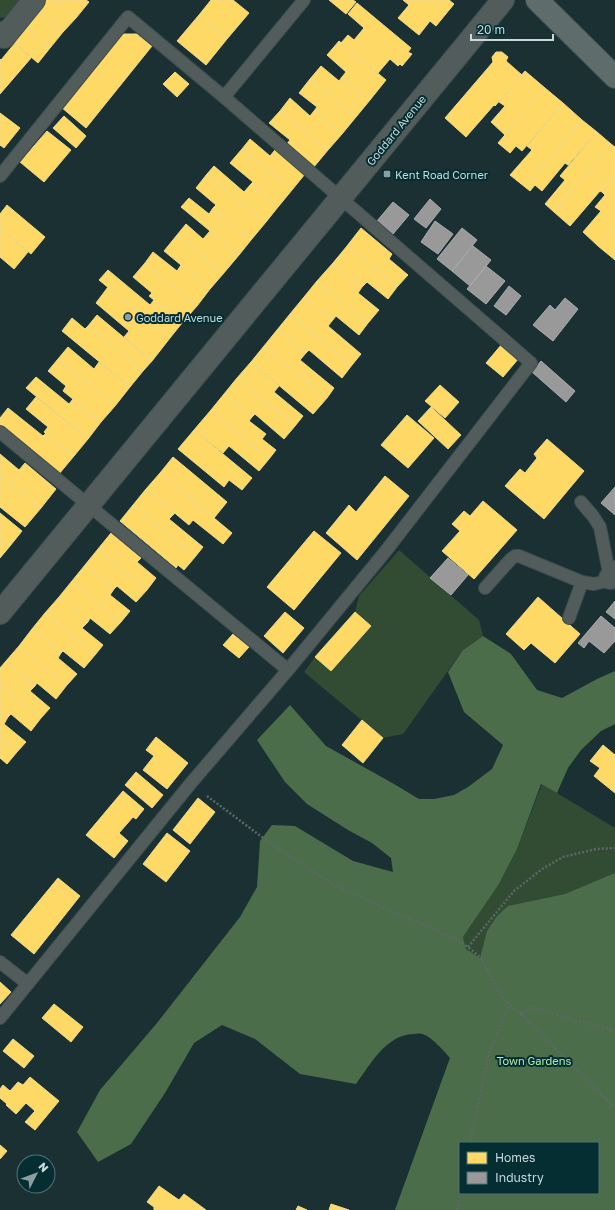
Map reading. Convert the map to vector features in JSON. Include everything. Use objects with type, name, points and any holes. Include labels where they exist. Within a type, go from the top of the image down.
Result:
[{"type":"main road","points":[[537,0],[615,77]]},
{"type":"street","points":[[0,33],[4,37],[34,0]]},
{"type":"street","name":"Goddard Avenue","points":[[0,613],[503,0]]},
{"type":"lane","points":[[224,97],[304,0]]},
{"type":"lane","points":[[0,176],[128,18],[224,97],[531,363],[385,552],[288,670],[191,783],[0,1018]]},
{"type":"lane","points":[[0,432],[288,670]]},
{"type":"lane","points":[[485,588],[515,556],[519,556],[582,582],[594,584],[603,582],[613,575],[600,527],[581,502]]},
{"type":"lane","points":[[569,618],[582,582]]},
{"type":"lane","points":[[0,962],[28,984]]},
{"type":"path","points":[[191,783],[274,846],[331,882],[371,902],[454,938],[468,947],[481,958],[500,994],[509,1005],[521,1014],[615,1108]]},
{"type":"path","points":[[468,947],[514,891],[542,870],[563,857],[596,849],[615,848]]},
{"type":"path","points":[[470,1142],[489,1054],[509,1005]]},
{"type":"path","points":[[521,1014],[532,1007],[574,1020],[615,1030]]},
{"type":"path","points":[[457,1210],[460,1194]]},
{"type":"green space","points":[[0,0],[23,0],[10,14],[4,18],[0,18]]},
{"type":"green space","points":[[399,550],[479,620],[483,636],[463,650],[403,734],[383,738],[304,672],[315,657],[331,671],[371,626],[355,612],[359,596]]},
{"type":"green space","points":[[483,636],[511,654],[537,690],[562,698],[615,671],[615,724],[601,731],[581,750],[568,768],[557,793],[541,784],[517,849],[499,884],[463,937],[466,949],[480,958],[487,931],[497,916],[508,906],[565,894],[615,873],[615,1210],[395,1210],[450,1058],[426,1035],[420,1034],[403,1036],[387,1045],[373,1060],[356,1084],[300,1074],[255,1039],[222,1025],[194,1043],[165,1093],[131,1144],[98,1162],[77,1132],[100,1090],[157,1023],[240,917],[257,887],[260,841],[272,825],[295,826],[353,861],[393,872],[391,858],[372,843],[348,830],[307,804],[285,782],[257,740],[290,705],[326,746],[419,799],[434,799],[454,795],[468,787],[492,769],[503,745],[464,712],[448,672],[463,650]]},
{"type":"green space","name":"Town Gardens","points":[[542,784],[615,828],[615,1210],[395,1210],[450,1058],[480,958],[466,949],[463,937],[499,884],[517,849]]},
{"type":"building: Homes","points":[[42,0],[56,0],[76,18],[63,32],[35,8]]},
{"type":"building: Homes","points":[[56,0],[86,0],[89,2],[76,18]]},
{"type":"building: Homes","points":[[211,0],[233,0],[249,13],[227,39],[199,15]]},
{"type":"building: Homes","points":[[329,0],[353,0],[356,2],[346,14]]},
{"type":"building: Homes","points":[[403,0],[449,0],[454,4],[436,26],[430,21],[419,35],[398,18],[409,5]]},
{"type":"building: Homes","points":[[357,3],[411,48],[408,52],[412,54],[402,66],[400,64],[398,66],[390,59],[378,73],[341,43],[348,35],[354,40],[364,28],[348,14]]},
{"type":"building: Homes","points":[[35,8],[63,32],[50,48],[22,23]]},
{"type":"building: Homes","points":[[199,15],[227,39],[206,65],[177,41]]},
{"type":"building: Homes","points":[[22,23],[50,48],[38,63],[9,38]]},
{"type":"building: Homes","points":[[120,34],[137,34],[152,46],[86,128],[61,107]]},
{"type":"building: Homes","points":[[339,41],[386,80],[370,100],[342,77],[346,72],[327,55]]},
{"type":"building: Homes","points":[[15,43],[31,58],[0,94],[0,59],[1,60]]},
{"type":"building: Homes","points":[[496,52],[502,52],[508,57],[506,61],[522,75],[466,137],[445,118],[493,62],[492,57]]},
{"type":"building: Homes","points":[[321,66],[339,81],[342,77],[370,100],[356,117],[310,79]]},
{"type":"building: Homes","points":[[525,71],[545,88],[505,135],[491,122],[505,106],[499,102]]},
{"type":"building: Homes","points":[[175,72],[189,84],[177,97],[163,84]]},
{"type":"building: Homes","points":[[310,79],[356,117],[342,134],[314,111],[317,107],[299,93]]},
{"type":"building: Homes","points":[[545,88],[563,103],[522,151],[516,146],[510,153],[498,143]]},
{"type":"building: Homes","points":[[290,98],[310,116],[314,111],[342,134],[328,150],[280,111]]},
{"type":"building: Homes","points":[[563,103],[582,120],[525,187],[510,175],[532,150],[527,146]]},
{"type":"building: Homes","points":[[280,111],[328,150],[313,168],[286,145],[290,140],[269,123]]},
{"type":"building: Homes","points":[[0,113],[20,128],[4,148],[0,145]]},
{"type":"building: Homes","points":[[64,116],[86,136],[76,148],[53,128]]},
{"type":"building: Homes","points":[[582,120],[597,132],[568,165],[565,163],[542,191],[535,185],[530,191],[525,187]]},
{"type":"building: Homes","points":[[47,131],[71,150],[44,182],[20,162]]},
{"type":"building: Homes","points":[[597,132],[611,144],[554,212],[545,204],[565,180],[560,176]]},
{"type":"building: Homes","points":[[250,139],[270,156],[275,150],[305,174],[292,190],[242,149]]},
{"type":"building: Homes","points":[[611,144],[615,147],[615,176],[570,226],[554,212]]},
{"type":"building: Homes","points":[[242,149],[292,190],[278,207],[251,184],[253,182],[230,163]]},
{"type":"building: Homes","points":[[214,166],[244,192],[251,184],[278,207],[266,222],[207,174]]},
{"type":"building: Homes","points":[[207,174],[266,222],[251,240],[213,208],[216,205],[196,188]]},
{"type":"building: Homes","points":[[615,176],[615,226],[598,246],[583,232],[601,211],[595,207],[605,195],[602,192]]},
{"type":"building: Homes","points":[[189,198],[209,214],[213,208],[251,240],[239,255],[181,207]]},
{"type":"building: Homes","points":[[7,205],[45,237],[31,254],[0,228],[0,214]]},
{"type":"building: Homes","points":[[186,224],[203,239],[210,231],[239,255],[223,274],[177,235]]},
{"type":"building: Homes","points":[[615,226],[615,260],[598,246]]},
{"type":"building: Homes","points":[[0,228],[28,252],[14,269],[0,257]]},
{"type":"building: Homes","points":[[361,228],[392,254],[389,259],[408,275],[397,287],[347,246]]},
{"type":"building: Homes","points":[[177,235],[223,274],[210,289],[164,251]]},
{"type":"building: Homes","points":[[347,246],[397,287],[388,299],[367,282],[362,287],[333,263]]},
{"type":"building: Homes","points":[[153,252],[177,271],[181,265],[210,289],[197,306],[145,263]]},
{"type":"building: Homes","points":[[145,263],[197,306],[182,323],[149,296],[152,293],[133,277]]},
{"type":"building: Homes","points":[[333,263],[362,287],[358,293],[379,310],[368,323],[317,281]]},
{"type":"building: Homes","points":[[108,270],[150,305],[154,300],[182,323],[170,338],[99,280]]},
{"type":"building: Homes","points":[[317,281],[368,323],[359,335],[336,316],[332,321],[304,297]]},
{"type":"building: Homes","name":"Goddard Avenue","points":[[108,287],[170,338],[152,361],[124,337],[129,331],[96,303]]},
{"type":"building: Homes","points":[[304,297],[332,321],[328,326],[361,354],[352,365],[290,314]]},
{"type":"building: Homes","points":[[290,314],[352,365],[342,378],[309,350],[306,353],[277,330]]},
{"type":"building: Homes","points":[[97,315],[152,361],[143,371],[88,326]]},
{"type":"building: Homes","points":[[72,318],[85,329],[88,326],[143,371],[130,387],[62,331]]},
{"type":"building: Homes","points":[[277,330],[306,353],[300,360],[334,388],[327,398],[264,346]]},
{"type":"building: Homes","points":[[502,344],[519,358],[503,377],[486,363]]},
{"type":"building: Homes","points":[[264,346],[327,398],[313,414],[251,362]]},
{"type":"building: Homes","points":[[68,347],[94,369],[99,362],[130,387],[115,406],[58,359]]},
{"type":"building: Homes","points":[[58,359],[115,406],[101,422],[63,391],[66,386],[48,371]]},
{"type":"building: Homes","points":[[251,362],[279,386],[274,392],[303,416],[295,426],[237,378]]},
{"type":"building: Homes","points":[[36,377],[69,404],[73,399],[101,422],[88,439],[26,388]]},
{"type":"building: Homes","points":[[237,378],[295,426],[284,439],[255,414],[252,417],[224,394]]},
{"type":"building: Homes","points":[[440,385],[459,402],[445,418],[425,401]]},
{"type":"building: Homes","points":[[224,394],[252,417],[249,421],[266,434],[262,439],[276,450],[269,459],[211,410]]},
{"type":"building: Homes","points":[[36,397],[88,439],[74,456],[44,432],[48,427],[26,409]]},
{"type":"building: Homes","points":[[431,407],[461,435],[448,449],[418,421]]},
{"type":"building: Homes","points":[[8,408],[43,436],[46,433],[74,456],[59,474],[0,425],[0,418]]},
{"type":"building: Homes","points":[[211,410],[269,459],[259,471],[229,446],[223,453],[194,430]]},
{"type":"building: Homes","points":[[407,415],[434,438],[408,468],[381,445]]},
{"type":"building: Homes","points":[[194,430],[252,478],[242,490],[229,480],[224,487],[178,449]]},
{"type":"building: Homes","points":[[547,439],[584,471],[544,519],[505,486],[520,469],[525,473],[537,458],[534,454]]},
{"type":"building: Homes","points":[[0,454],[19,470],[25,463],[56,489],[41,508],[0,474]]},
{"type":"building: Homes","points":[[173,457],[227,502],[214,518],[160,473]]},
{"type":"building: Homes","points":[[160,473],[232,533],[223,544],[193,520],[189,525],[146,489]]},
{"type":"building: Homes","points":[[0,474],[41,508],[25,527],[0,507]]},
{"type":"building: Homes","points":[[385,476],[409,496],[357,560],[326,533],[349,505],[356,512]]},
{"type":"building: Homes","points":[[146,489],[175,513],[169,519],[203,547],[195,557],[133,505]]},
{"type":"building: Homes","points":[[483,501],[517,530],[474,579],[442,551],[460,531],[452,524],[464,511],[470,516]]},
{"type":"building: Homes","points":[[133,505],[195,557],[184,570],[178,565],[176,568],[120,521]]},
{"type":"building: Homes","points":[[0,513],[22,531],[10,546],[0,539]]},
{"type":"building: Homes","points":[[314,531],[341,553],[294,610],[267,587]]},
{"type":"building: Homes","points":[[111,533],[141,558],[137,562],[156,578],[147,590],[98,549]]},
{"type":"building: Homes","points":[[0,539],[10,546],[0,558]]},
{"type":"building: Homes","points":[[98,549],[147,590],[136,602],[117,586],[114,589],[85,565]]},
{"type":"building: Homes","points":[[85,565],[114,589],[110,595],[130,611],[121,622],[72,581]]},
{"type":"building: Homes","points":[[72,581],[121,622],[110,634],[90,618],[88,622],[59,597]]},
{"type":"building: Homes","points":[[59,597],[88,622],[82,628],[103,645],[95,655],[45,613]]},
{"type":"building: Homes","points":[[538,597],[580,634],[555,663],[531,643],[524,650],[506,634]]},
{"type":"building: Homes","points":[[285,612],[304,628],[283,653],[264,636]]},
{"type":"building: Homes","points":[[355,612],[371,626],[331,671],[315,657]]},
{"type":"building: Homes","points":[[45,613],[95,655],[84,668],[63,651],[61,653],[32,629]]},
{"type":"building: Homes","points":[[32,629],[61,653],[58,658],[77,674],[67,685],[19,646]]},
{"type":"building: Homes","points":[[233,634],[249,647],[239,658],[223,645]]},
{"type":"building: Homes","points":[[19,646],[67,685],[56,699],[37,683],[35,686],[6,661]]},
{"type":"building: Homes","points":[[6,661],[35,686],[30,691],[50,708],[41,718],[0,684],[0,668]]},
{"type":"building: Homes","points":[[0,684],[41,718],[31,731],[11,714],[8,717],[0,710]]},
{"type":"building: Homes","points":[[0,710],[8,717],[4,724],[26,742],[17,752],[0,737]]},
{"type":"building: Homes","points":[[362,720],[383,738],[363,763],[342,745]]},
{"type":"building: Homes","points":[[0,737],[17,752],[7,764],[0,758]]},
{"type":"building: Homes","points":[[156,737],[188,763],[167,789],[143,770],[154,756],[146,750]]},
{"type":"building: Homes","points":[[603,745],[615,755],[615,793],[594,776],[600,768],[590,761]]},
{"type":"building: Homes","points":[[136,772],[163,795],[152,808],[125,785]]},
{"type":"building: Homes","points":[[123,791],[144,809],[136,819],[133,817],[119,833],[128,841],[114,858],[86,835]]},
{"type":"building: Homes","points":[[198,798],[215,812],[190,844],[173,830]]},
{"type":"building: Homes","points":[[167,833],[190,851],[166,882],[143,864]]},
{"type":"building: Homes","points":[[58,878],[80,896],[34,954],[11,935]]},
{"type":"building: Homes","points":[[0,982],[11,992],[0,1004]]},
{"type":"building: Homes","points":[[54,1004],[83,1027],[71,1042],[42,1018]]},
{"type":"building: Homes","points":[[13,1039],[34,1056],[24,1068],[3,1051]]},
{"type":"building: Homes","points":[[30,1077],[59,1101],[35,1130],[25,1122],[35,1111],[26,1103],[16,1114],[0,1098],[0,1089],[3,1085],[10,1091],[18,1082],[23,1085]]},
{"type":"building: Homes","points":[[0,1145],[7,1151],[0,1159]]},
{"type":"building: Homes","points":[[159,1186],[179,1200],[184,1194],[206,1210],[154,1210],[154,1207],[147,1202]]},
{"type":"building: Homes","points":[[331,1204],[349,1210],[329,1210]]},
{"type":"building: Homes","points":[[298,1206],[307,1210],[296,1210]]},
{"type":"building: Industry","points":[[430,199],[441,209],[426,228],[414,219]]},
{"type":"building: Industry","points":[[393,202],[409,215],[393,234],[377,221]]},
{"type":"building: Industry","points":[[435,221],[453,234],[438,254],[421,242]]},
{"type":"building: Industry","points":[[462,228],[477,240],[452,271],[437,259]]},
{"type":"building: Industry","points":[[473,246],[491,260],[470,286],[452,271]]},
{"type":"building: Industry","points":[[486,266],[505,281],[486,304],[467,289]]},
{"type":"building: Industry","points":[[509,286],[521,296],[506,315],[494,306]]},
{"type":"building: Industry","points":[[565,298],[578,309],[553,341],[533,325],[550,305],[555,310]]},
{"type":"building: Industry","points":[[541,361],[575,391],[566,402],[532,372]]},
{"type":"building: Industry","points":[[615,487],[615,515],[601,503]]},
{"type":"building: Industry","points":[[448,558],[468,575],[451,595],[430,578]]},
{"type":"building: Industry","points":[[615,601],[615,619],[606,612]]},
{"type":"building: Industry","points":[[601,616],[615,628],[615,641],[604,653],[589,641],[584,648],[578,643]]},
{"type":"place","name":"Kent Road Corner","points":[[387,174]]},
{"type":"place","name":"Goddard Avenue","points":[[128,317]]}]
